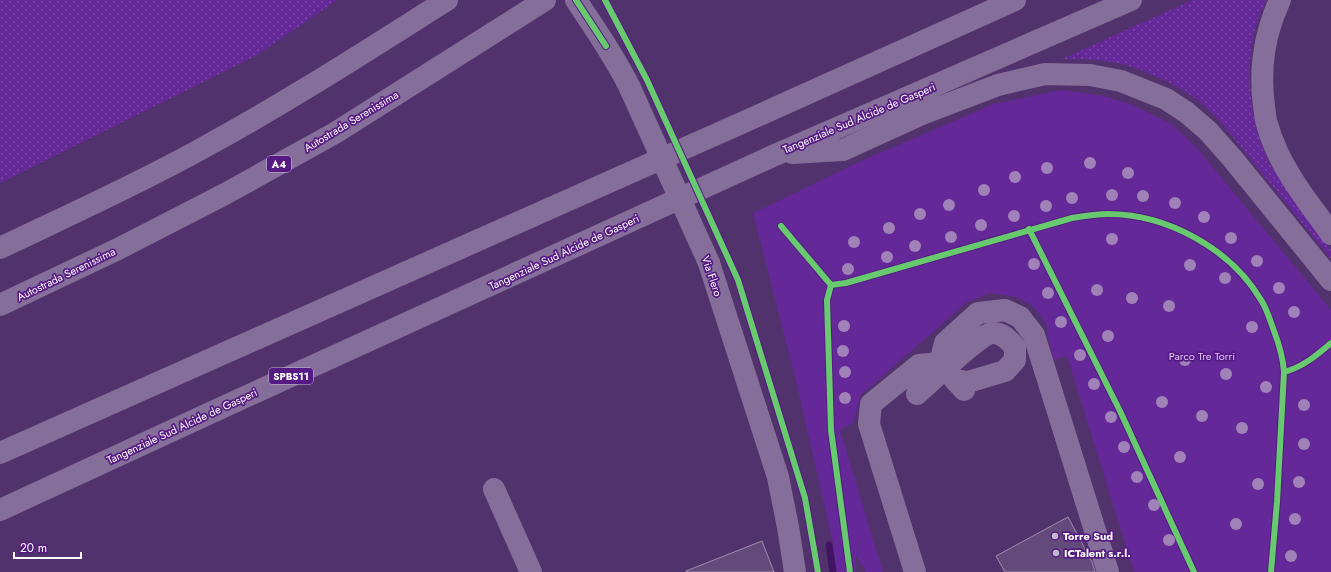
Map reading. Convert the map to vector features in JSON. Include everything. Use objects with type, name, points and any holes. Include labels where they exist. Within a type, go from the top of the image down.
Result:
[{"type":"highway","points":[[0,248],[97,202],[201,149],[310,86],[447,0]]},
{"type":"highway","name":"Autostrada Serenissima","points":[[0,305],[125,246],[225,194],[335,133],[545,0]]},
{"type":"highway","points":[[0,454],[1015,0]]},
{"type":"highway","name":"Tangenziale Sud Alcide de Gasperi","points":[[0,510],[775,155],[1131,0]]},
{"type":"highway","points":[[1280,0],[1268,32],[1262,66],[1263,95],[1267,124],[1278,153],[1291,177],[1331,234]]},
{"type":"highway","points":[[775,155],[843,150],[922,114],[998,85],[1044,74],[1090,75],[1122,81],[1166,99],[1186,112],[1208,131],[1232,158],[1331,280]]},
{"type":"street","name":"Via Flero","points":[[576,0],[622,72],[709,263],[778,477],[795,572]]},
{"type":"street","points":[[940,363],[945,342],[978,313],[1005,310],[1020,317],[1034,335],[1108,572]]},
{"type":"street","points":[[917,394],[979,339],[992,333],[1006,336],[1015,347],[1015,360],[1006,371],[959,385],[940,363]]},
{"type":"street","points":[[915,572],[869,424],[871,404],[919,365],[940,363]]},
{"type":"street","points":[[494,489],[531,572]]},
{"type":"green space","points":[[0,0],[337,0],[257,55],[0,183]]},
{"type":"green space","points":[[1192,0],[1266,0],[1258,19],[1250,59],[1251,101],[1255,121],[1268,160],[1331,250],[1331,259],[1220,121],[1203,104],[1183,90],[1160,78],[1126,65],[1096,60],[1062,59]]},
{"type":"green space","name":"Parco Tre Torri","points":[[1061,90],[1103,96],[1133,105],[1171,124],[1195,146],[1331,310],[1331,572],[1134,572],[1067,356],[1053,360],[1046,324],[1034,307],[1017,297],[990,293],[967,302],[861,395],[853,423],[840,430],[883,572],[866,572],[856,555],[856,572],[836,572],[833,543],[796,381],[753,213],[861,161],[994,104]]},
{"type":"building","name":"Torre Sud","points":[[1068,517],[1092,562],[1095,572],[1005,572],[996,556]]},
{"type":"building","points":[[762,541],[774,572],[686,572],[686,571]]},
{"type":"waterway","points":[[829,545],[833,572]]},
{"type":"cycle path","points":[[576,0],[606,46]]},
{"type":"cycle path","points":[[605,0],[647,80],[738,280],[805,498],[818,572]]},
{"type":"cycle path","points":[[850,572],[831,430],[827,300],[831,285],[846,283],[1072,218],[1108,214],[1153,220],[1195,238],[1215,250],[1233,265],[1248,282],[1265,307],[1279,346],[1284,372],[1277,502],[1271,572]]},
{"type":"cycle path","points":[[781,226],[831,285]]},
{"type":"cycle path","points":[[1029,229],[1120,411],[1194,572]]},
{"type":"cycle path","points":[[1284,372],[1304,364],[1331,343]]},
{"type":"place","name":"Torre Sud","points":[[1055,536]]},
{"type":"place","name":"ICTalent s.r.l.","points":[[1056,553]]}]
